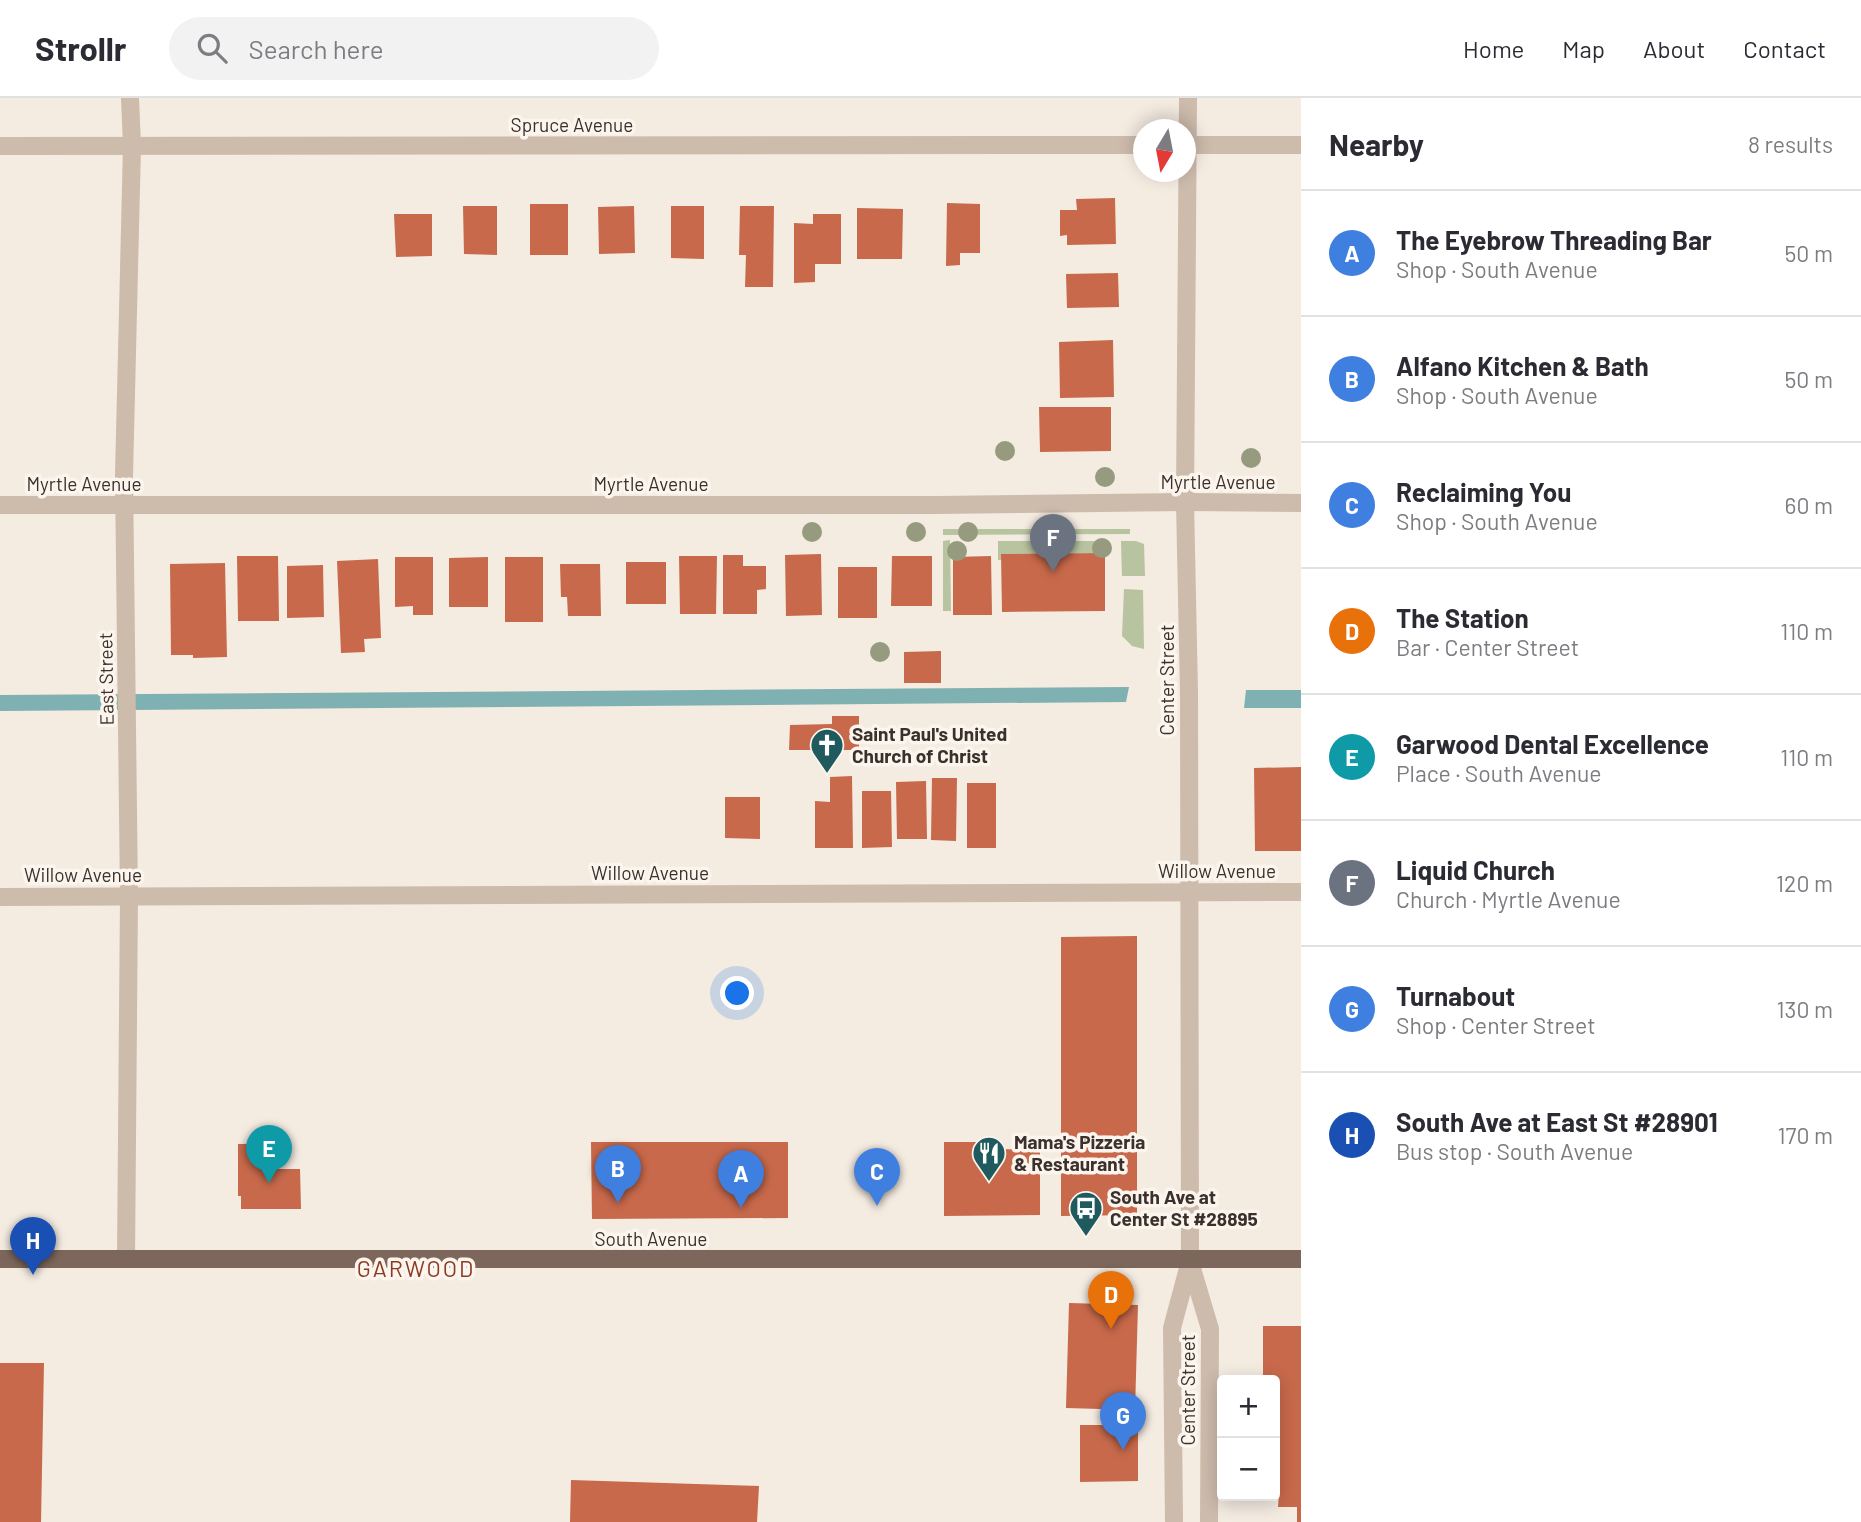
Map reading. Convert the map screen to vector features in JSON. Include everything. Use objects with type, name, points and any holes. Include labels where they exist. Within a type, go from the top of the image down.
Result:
[{"type":"main road","name":"South Avenue","points":[[0,1259],[1301,1259]]},
{"type":"street","name":"East Street","points":[[126,1259],[129,896],[125,505],[132,146],[130,98]]},
{"type":"street","name":"Center Street","points":[[1188,98],[1188,119]]},
{"type":"street","name":"Spruce Avenue","points":[[0,146],[1133,145]]},
{"type":"street","points":[[1196,145],[1301,145]]},
{"type":"street","name":"Center Street","points":[[1174,1522],[1172,1328],[1190,1261],[1191,892],[1185,502],[1187,182]]},
{"type":"street","name":"Myrtle Avenue","points":[[0,505],[1301,503]]},
{"type":"street","name":"Willow Avenue","points":[[0,897],[1301,892]]},
{"type":"street","name":"Center Street","points":[[1190,1261],[1210,1329],[1209,1522]]},
{"type":"green space","points":[[943,529],[1130,529],[1130,534],[943,535]]},
{"type":"green space","points":[[950,540],[951,611],[943,611],[943,541]]},
{"type":"green space","points":[[998,541],[1108,541],[1109,553],[1002,554],[1001,560],[998,560]]},
{"type":"green space","points":[[1121,541],[1144,544],[1145,576],[1122,576]]},
{"type":"green space","points":[[1124,589],[1143,590],[1144,649],[1132,646],[1122,636]]},
{"type":"water","points":[[1129,687],[1126,702],[0,711],[0,695]]},
{"type":"water","points":[[1246,690],[1301,690],[1301,708],[1244,708]]},
{"type":"building","points":[[1115,198],[1116,244],[1067,245],[1067,235],[1060,236],[1060,210],[1077,210],[1076,199]]},
{"type":"building","points":[[947,203],[980,204],[980,253],[960,253],[960,265],[946,266]]},
{"type":"building","points":[[530,204],[568,204],[568,255],[530,255]]},
{"type":"building","points":[[463,206],[497,206],[497,255],[464,254]]},
{"type":"building","points":[[634,206],[635,253],[599,254],[598,207]]},
{"type":"building","points":[[671,206],[704,206],[704,259],[671,258]]},
{"type":"building","points":[[740,206],[774,206],[773,287],[745,287],[746,255],[739,255]]},
{"type":"building","points":[[857,208],[903,209],[902,259],[857,259]]},
{"type":"building","points":[[394,214],[432,214],[432,256],[396,257]]},
{"type":"building","points":[[813,214],[841,214],[841,264],[815,264],[815,282],[794,283],[794,223],[813,224]]},
{"type":"building","points":[[1118,273],[1119,307],[1067,308],[1066,274]]},
{"type":"building","points":[[1113,340],[1114,397],[1060,398],[1059,342]]},
{"type":"building","points":[[1039,407],[1111,407],[1111,451],[1040,452]]},
{"type":"building","points":[[1105,553],[1105,611],[1002,612],[1001,554]]},
{"type":"building","points":[[821,554],[822,615],[786,616],[785,555]]},
{"type":"building","points":[[723,555],[743,555],[743,566],[766,566],[766,589],[757,590],[757,614],[723,614]]},
{"type":"building","points":[[237,556],[278,556],[279,621],[238,621]]},
{"type":"building","points":[[679,556],[717,556],[716,614],[680,614]]},
{"type":"building","points":[[892,556],[932,556],[932,606],[891,606]]},
{"type":"building","points":[[991,556],[992,615],[953,615],[953,557]]},
{"type":"building","points":[[395,557],[433,557],[433,615],[413,615],[413,606],[395,607]]},
{"type":"building","points":[[488,557],[488,607],[449,607],[449,558]]},
{"type":"building","points":[[505,557],[543,557],[543,622],[505,622]]},
{"type":"building","points":[[378,559],[381,638],[364,639],[365,652],[341,653],[337,561]]},
{"type":"building","points":[[626,562],[666,562],[666,604],[626,604]]},
{"type":"building","points":[[225,563],[227,657],[193,658],[193,655],[171,655],[170,564]]},
{"type":"building","points":[[560,564],[600,564],[601,616],[568,616],[567,597],[561,597]]},
{"type":"building","points":[[323,565],[324,617],[287,618],[287,566]]},
{"type":"building","points":[[838,567],[877,567],[877,618],[838,618]]},
{"type":"building","points":[[941,651],[941,683],[904,683],[904,652]]},
{"type":"building","points":[[832,716],[859,716],[859,750],[789,750],[790,725],[832,724]]},
{"type":"building","points":[[1301,767],[1301,851],[1255,851],[1254,768]]},
{"type":"building","points":[[852,776],[853,848],[815,848],[815,801],[830,802],[830,777]]},
{"type":"building","points":[[932,778],[957,778],[956,841],[931,840]]},
{"type":"building","points":[[926,781],[927,839],[897,839],[896,782]]},
{"type":"building","points":[[967,783],[996,783],[996,848],[967,848]]},
{"type":"building","points":[[862,791],[891,791],[892,847],[862,848]]},
{"type":"building","points":[[725,797],[760,797],[760,839],[725,838]]},
{"type":"building","points":[[1137,936],[1137,1215],[1061,1216],[1061,937]]},
{"type":"building","points":[[591,1142],[788,1142],[788,1218],[592,1219]]},
{"type":"building","points":[[944,1142],[1000,1142],[1000,1149],[1040,1150],[1040,1215],[944,1216]]},
{"type":"building","points":[[238,1144],[266,1144],[268,1169],[300,1169],[301,1209],[241,1209],[241,1196],[238,1196]]},
{"type":"building","points":[[1069,1303],[1138,1305],[1135,1410],[1066,1408]]},
{"type":"building","points":[[1263,1326],[1301,1326],[1301,1522],[1297,1522],[1297,1507],[1278,1507],[1280,1375],[1263,1375]]},
{"type":"building","points":[[0,1363],[44,1363],[41,1522],[0,1522]]},
{"type":"building","points":[[1080,1425],[1138,1425],[1138,1481],[1080,1482]]},
{"type":"building","points":[[571,1480],[759,1486],[757,1522],[570,1522]]},
{"type":"place","name":"Liquid Church","points":[[1053,572]]},
{"type":"place","name":"Saint Paul's United Church of Christ","points":[[827,775]]},
{"type":"place","name":"Garwood Dental Excellence","points":[[269,1183]]},
{"type":"place","name":"Mama's Pizzeria & Restaurant","points":[[989,1183]]},
{"type":"place","name":"Alfano Kitchen & Bath","points":[[618,1203]]},
{"type":"place","name":"Reclaiming You","points":[[877,1206]]},
{"type":"place","name":"The Eyebrow Threading Bar","points":[[741,1208]]},
{"type":"place","name":"South Ave at Center St #28895","points":[[1086,1238]]},
{"type":"place","name":"South Ave at East St #28901","points":[[33,1275]]},
{"type":"place","name":"The Station","points":[[1111,1329]]},
{"type":"place","name":"Turnabout","points":[[1123,1450]]},
{"type":"district","name":"GARWOOD","points":[[416,1269]]}]
